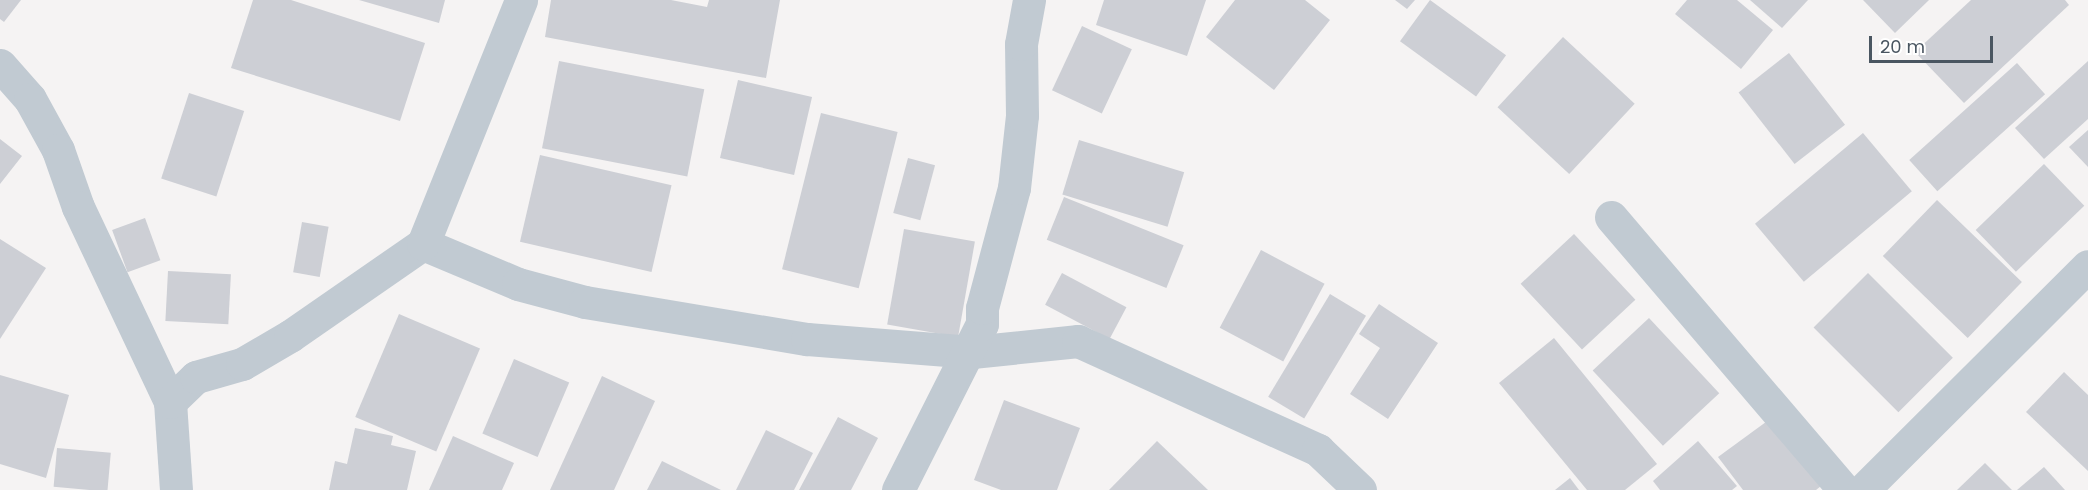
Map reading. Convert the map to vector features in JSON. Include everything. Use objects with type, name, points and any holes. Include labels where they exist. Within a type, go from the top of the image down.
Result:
[{"type":"street","points":[[170,402],[196,377],[242,364],[291,336],[423,244],[520,0]]},
{"type":"street","points":[[898,490],[972,352],[1014,188],[1022,115],[1021,44],[1029,0]]},
{"type":"street","points":[[0,65],[30,99],[58,150],[82,218],[170,402],[176,490]]},
{"type":"street","points":[[1611,217],[1844,490]]},
{"type":"street","points":[[423,244],[518,284],[585,302],[807,339],[972,352],[1078,341],[1318,450],[1360,490]]},
{"type":"street","points":[[1863,490],[2088,266]]},
{"type":"building","points":[[0,0],[21,0],[4,22],[0,19]]},
{"type":"building","points":[[253,0],[291,0],[425,43],[400,121],[231,68]]},
{"type":"building","points":[[359,0],[445,0],[439,23]]},
{"type":"building","points":[[551,0],[671,0],[707,7],[709,0],[780,0],[766,78],[545,37]]},
{"type":"building","points":[[1104,0],[1206,0],[1187,56],[1096,25]]},
{"type":"building","points":[[1235,0],[1305,0],[1330,20],[1274,90],[1206,37]]},
{"type":"building","points":[[1395,0],[1415,0],[1407,9]]},
{"type":"building","points":[[1430,0],[1506,55],[1476,97],[1400,41]]},
{"type":"building","points":[[1687,0],[1737,0],[1773,30],[1741,69],[1675,14]]},
{"type":"building","points":[[1750,0],[1808,0],[1782,28]]},
{"type":"building","points":[[1863,0],[1929,0],[1895,33]]},
{"type":"building","points":[[1971,0],[2065,0],[2069,5],[1964,103],[1915,52]]},
{"type":"building","points":[[1082,26],[1132,49],[1102,114],[1052,90]]},
{"type":"building","points":[[1563,37],[1635,104],[1569,174],[1498,107]]},
{"type":"building","points":[[1789,53],[1845,125],[1795,164],[1739,92]]},
{"type":"building","points":[[559,61],[704,89],[687,177],[542,148]]},
{"type":"building","points":[[2088,61],[2088,119],[2044,159],[2015,128]]},
{"type":"building","points":[[2017,63],[2045,94],[1937,191],[1909,160]]},
{"type":"building","points":[[738,80],[812,97],[794,175],[720,158]]},
{"type":"building","points":[[189,93],[244,111],[216,197],[161,179]]},
{"type":"building","points":[[821,113],[898,132],[859,288],[782,269]]},
{"type":"building","points":[[2088,130],[2088,167],[2069,147]]},
{"type":"building","points":[[1863,133],[1912,191],[1804,282],[1755,224]]},
{"type":"building","points":[[0,139],[22,156],[0,184]]},
{"type":"building","points":[[1079,140],[1184,172],[1168,227],[1062,195]]},
{"type":"building","points":[[540,155],[672,185],[652,272],[520,242]]},
{"type":"building","points":[[908,158],[935,165],[920,220],[893,213]]},
{"type":"building","points":[[2044,164],[2084,206],[2016,272],[1976,230]]},
{"type":"building","points":[[1064,197],[1184,245],[1166,288],[1047,240]]},
{"type":"building","points":[[1937,200],[2022,282],[1968,338],[1883,256]]},
{"type":"building","points":[[145,218],[160,260],[128,272],[112,230]]},
{"type":"building","points":[[302,222],[329,227],[320,277],[293,272]]},
{"type":"building","points":[[904,229],[975,242],[958,337],[887,325]]},
{"type":"building","points":[[1574,234],[1635,300],[1582,350],[1521,284]]},
{"type":"building","points":[[0,239],[46,268],[0,339]]},
{"type":"building","points":[[1261,250],[1325,284],[1283,362],[1220,328]]},
{"type":"building","points":[[168,271],[231,274],[228,324],[165,321]]},
{"type":"building","points":[[1062,273],[1126,307],[1110,339],[1045,305]]},
{"type":"building","points":[[1868,273],[1953,358],[1898,412],[1814,327]]},
{"type":"building","points":[[1330,294],[1366,316],[1304,418],[1268,397]]},
{"type":"building","points":[[1379,304],[1438,343],[1388,419],[1350,394],[1380,348],[1359,334]]},
{"type":"building","points":[[399,314],[480,348],[436,451],[355,417]]},
{"type":"building","points":[[1649,318],[1719,393],[1663,446],[1593,371]]},
{"type":"building","points":[[1554,338],[1657,464],[1625,490],[1587,490],[1499,383]]},
{"type":"building","points":[[514,359],[569,382],[538,457],[482,434]]},
{"type":"building","points":[[2064,372],[2088,395],[2088,471],[2026,412]]},
{"type":"building","points":[[0,375],[69,395],[46,478],[0,464]]},
{"type":"building","points":[[602,376],[655,401],[614,490],[550,490]]},
{"type":"building","points":[[1004,400],[1080,428],[1057,490],[1001,490],[974,480]]},
{"type":"building","points":[[838,417],[878,438],[851,490],[799,490]]},
{"type":"building","points":[[1770,419],[1821,486],[1816,490],[1743,490],[1718,457]]},
{"type":"building","points":[[355,428],[393,436],[391,445],[416,451],[407,490],[329,490],[335,461],[347,464]]},
{"type":"building","points":[[766,430],[813,453],[794,490],[736,490]]},
{"type":"building","points":[[453,436],[514,463],[502,490],[429,490]]},
{"type":"building","points":[[1157,441],[1208,490],[1109,490]]},
{"type":"building","points":[[1698,441],[1737,486],[1732,490],[1660,490],[1653,481]]},
{"type":"building","points":[[57,448],[111,453],[108,490],[54,487]]},
{"type":"building","points":[[662,461],[721,490],[647,490]]},
{"type":"building","points":[[1985,463],[2012,490],[1957,490]]},
{"type":"building","points":[[2044,467],[2065,490],[2017,490]]},
{"type":"building","points":[[1570,478],[1579,490],[1555,490]]}]
